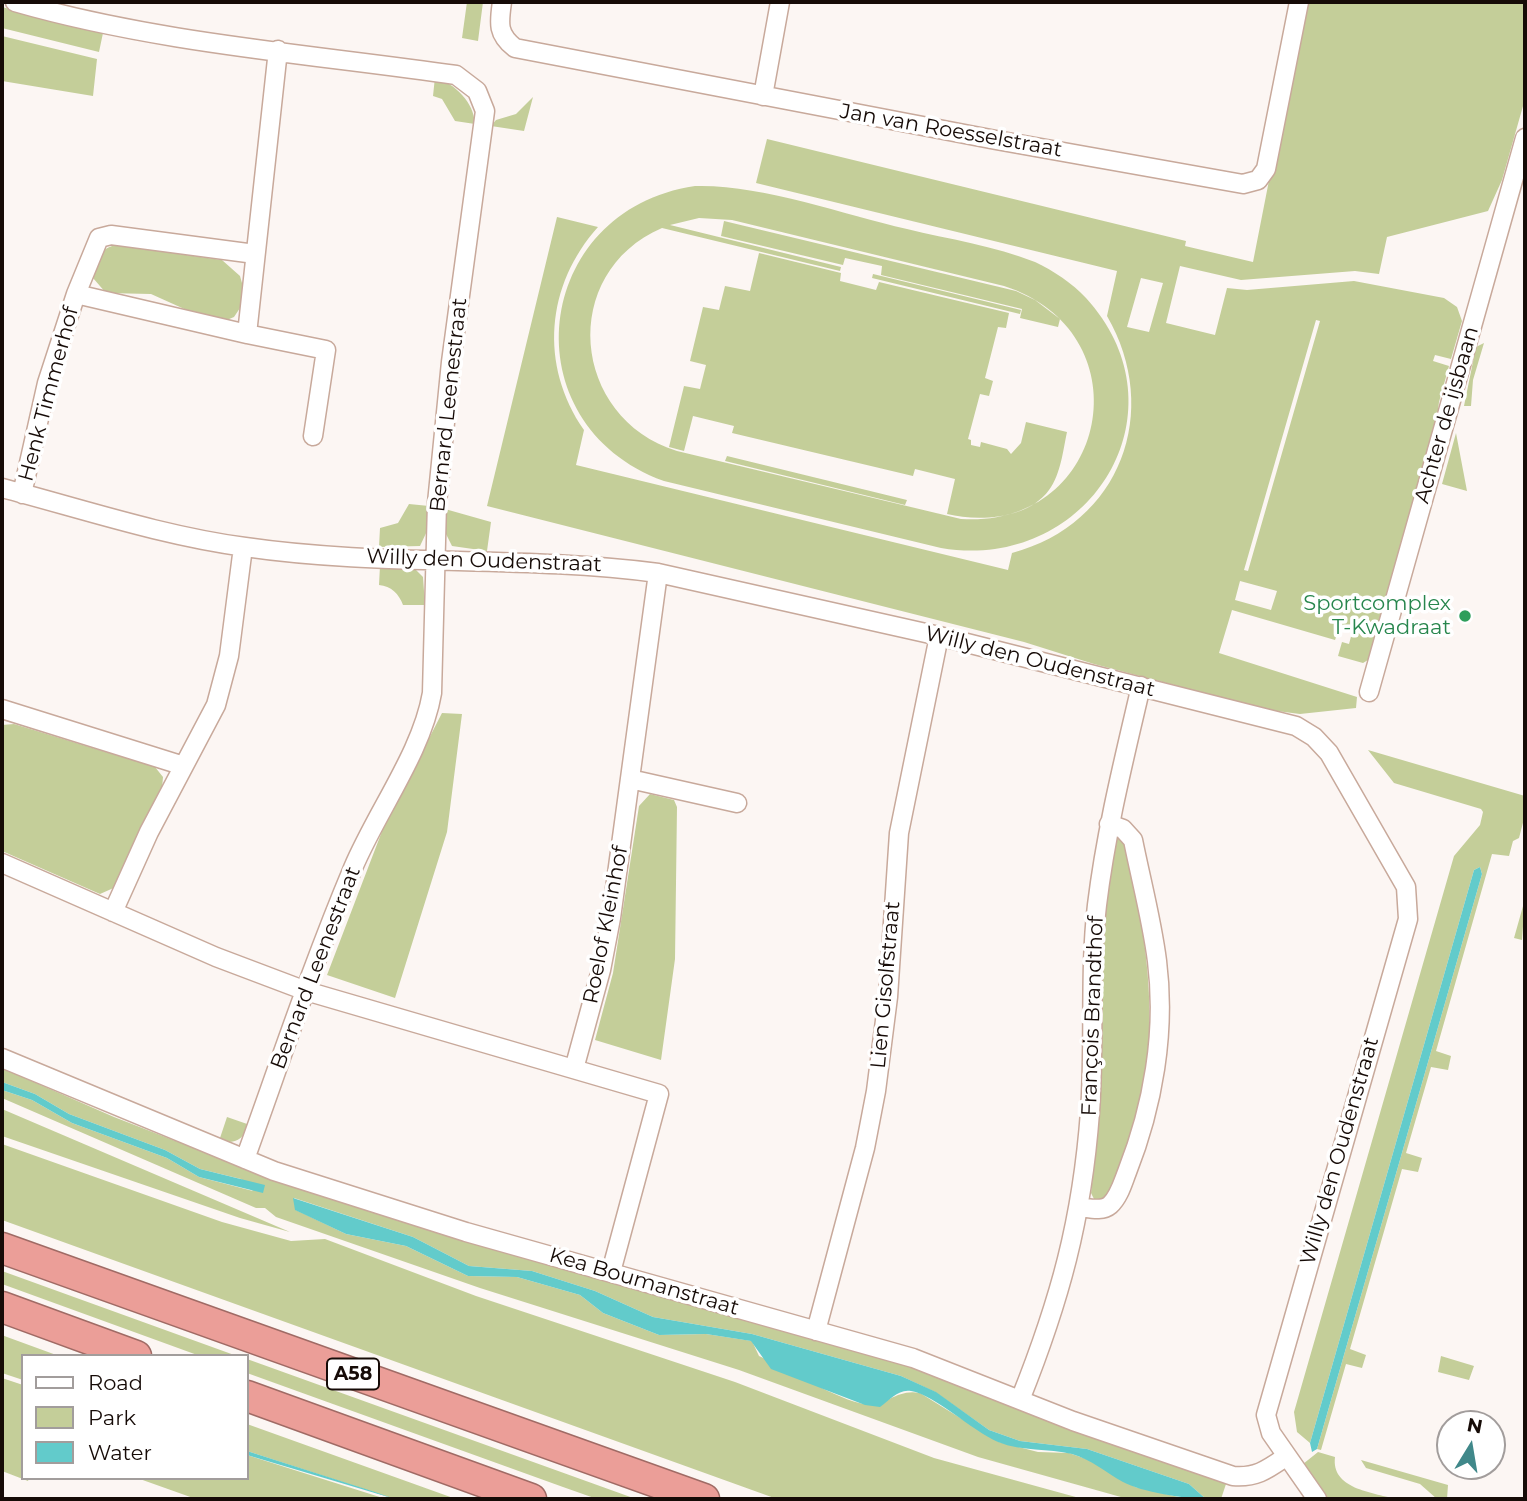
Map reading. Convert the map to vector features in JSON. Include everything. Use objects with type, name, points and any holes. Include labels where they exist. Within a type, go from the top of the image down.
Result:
[{"type":"highway","name":"A58","points":[[2,1248],[704,1499]]},
{"type":"highway","points":[[2,1307],[131,1354]]},
{"type":"highway","points":[[248,1396],[531,1499]]},
{"type":"street","name":"Bernard Leenestraat","points":[[15,2],[51,12],[182,37],[456,75],[477,91],[485,111],[452,362],[437,503],[432,693],[426,720],[374,819],[306,991],[245,1159]]},
{"type":"street","name":"Jan van Roesselstraat","points":[[502,2],[498,25],[504,39],[515,48],[1243,184],[1258,180],[1266,169],[1299,2]]},
{"type":"street","points":[[763,96],[780,2]]},
{"type":"street","points":[[247,334],[278,50]]},
{"type":"street","name":"Achter de ijsbaan","points":[[1369,692],[1525,138]]},
{"type":"street","name":"Henk Timmerhof","points":[[22,494],[47,383],[76,293],[99,238],[111,235],[255,254]]},
{"type":"street","name":"Henk Timmerhof","points":[[76,293],[326,350],[313,436]]},
{"type":"street","name":"Willy den Oudenstraat","points":[[2,488],[136,524],[243,547],[375,557],[592,564],[659,573],[939,636],[1141,686],[1296,726],[1314,737],[1329,753],[1406,887],[1408,919],[1268,1397],[1266,1415],[1271,1433],[1317,1499]]},
{"type":"street","points":[[113,912],[149,832],[216,705],[224,679],[243,547]]},
{"type":"street","name":"Roelof Kleinhof","points":[[574,1069],[601,970],[659,573]]},
{"type":"street","name":"Lien Gisolfstraat","points":[[816,1331],[865,1148],[876,1091],[888,997],[899,833],[939,636]]},
{"type":"street","name":"François Brandthof","points":[[1020,1400],[1064,1278],[1079,1207],[1090,1110],[1097,908],[1109,824],[1141,686]]},
{"type":"street","points":[[2,709],[184,766]]},
{"type":"street","points":[[630,779],[737,803]]},
{"type":"street","points":[[1079,1207],[1101,1209],[1109,1206],[1117,1197],[1140,1139],[1153,1082],[1158,1031],[1157,961],[1133,840],[1123,829],[1109,824]]},
{"type":"street","points":[[2,863],[306,991],[659,1094],[611,1272]]},
{"type":"street","name":"Kea Boumanstraat","points":[[2,1058],[245,1159],[412,1216],[912,1358],[1020,1400],[1233,1476],[1250,1477],[1263,1473],[1287,1456]]},
{"type":"green space","points":[[467,2],[483,2],[478,41],[462,38]]},
{"type":"green space","points":[[1304,2],[1525,2],[1525,99],[1502,180],[1488,211],[1387,237],[1379,274],[1355,271],[1241,280],[1180,266],[1166,323],[1215,335],[1227,288],[1247,290],[1354,281],[1444,298],[1457,307],[1462,321],[1451,359],[1435,355],[1433,361],[1449,366],[1439,402],[1436,426],[1368,660],[1363,663],[1338,656],[1342,642],[1349,644],[1352,633],[1339,629],[1335,640],[1232,610],[1219,653],[1357,697],[1356,708],[1300,714],[1269,710],[1094,664],[1024,642],[487,506],[557,217],[598,227],[568,274],[559,300],[555,326],[555,352],[560,379],[584,430],[576,465],[1008,570],[1012,553],[1050,538],[1081,517],[1104,490],[1121,459],[1130,425],[1131,389],[1123,352],[1107,316],[1117,271],[756,183],[767,139],[1186,241],[1185,246],[1253,262]],"holes":[[[1141,278],[1163,283],[1149,332],[1127,327]],[[1316,320],[1320,321],[1248,571],[1244,570]],[[1240,581],[1277,591],[1271,610],[1235,600]]]},
{"type":"green space","points":[[2,7],[103,33],[99,52],[2,28]]},
{"type":"green space","points":[[2,36],[97,59],[93,96],[2,81]]},
{"type":"green space","points":[[435,77],[450,84],[462,95],[471,108],[475,124],[455,121],[442,99],[433,96]]},
{"type":"green space","points":[[533,97],[524,131],[491,126],[496,120],[516,114]]},
{"type":"green space","points":[[695,186],[746,190],[988,247],[1020,256],[1049,269],[1069,282],[1086,298],[1116,342],[1128,389],[1125,434],[1108,475],[1079,510],[1041,536],[994,549],[941,548],[664,481],[614,453],[580,414],[562,369],[560,321],[572,275],[599,234],[640,203]],"holes":[[[699,218],[732,220],[1004,286],[1049,310],[1079,343],[1093,383],[1092,424],[1078,462],[1051,493],[1011,514],[961,519],[677,451],[642,434],[615,409],[598,378],[591,344],[593,310],[606,277],[628,249],[662,228],[840,271],[841,267],[670,225]]]},
{"type":"green space","points":[[724,221],[1016,291],[1035,300],[1060,319],[1058,327],[1020,318],[1022,309],[881,275],[882,266],[845,258],[843,265],[721,236]]},
{"type":"green space","points":[[115,245],[222,260],[240,276],[244,290],[242,305],[234,317],[222,322],[151,294],[106,293],[93,278],[94,266],[101,253]]},
{"type":"green space","points":[[759,253],[841,273],[840,281],[876,290],[879,282],[1009,313],[1006,328],[998,327],[985,378],[993,381],[989,396],[980,394],[968,439],[971,440],[971,445],[980,447],[981,442],[1007,449],[1011,454],[1021,443],[1026,422],[1067,432],[1059,469],[1049,490],[1040,500],[1016,512],[973,518],[947,514],[955,479],[915,469],[913,476],[732,433],[734,426],[693,416],[684,451],[669,447],[684,386],[700,389],[706,365],[690,361],[703,307],[719,310],[725,286],[750,291]]},
{"type":"green space","points":[[873,274],[1021,310],[1020,314],[872,278]]},
{"type":"green space","points":[[1484,343],[1473,380],[1471,406],[1464,406],[1476,347]]},
{"type":"green space","points":[[1456,433],[1467,491],[1442,484]]},
{"type":"green space","points":[[727,456],[907,500],[905,505],[725,461]]},
{"type":"green space","points":[[409,504],[429,506],[428,529],[420,546],[379,547],[380,528],[398,523]]},
{"type":"green space","points":[[445,509],[491,522],[487,551],[452,546],[444,530]]},
{"type":"green space","points":[[380,566],[415,569],[423,577],[425,605],[403,605],[394,591],[379,585]]},
{"type":"green space","points":[[442,713],[462,714],[447,832],[395,998],[327,975],[384,826]]},
{"type":"green space","points":[[14,724],[155,767],[163,777],[162,789],[118,886],[100,894],[2,851],[2,725]]},
{"type":"green space","points":[[1368,750],[1525,796],[1525,815],[1519,838],[1513,841],[1509,856],[1492,854],[1436,1051],[1451,1056],[1448,1070],[1431,1067],[1406,1153],[1422,1158],[1418,1172],[1402,1169],[1350,1349],[1366,1355],[1362,1368],[1346,1364],[1321,1450],[1317,1449],[1482,874],[1480,867],[1474,870],[1310,1443],[1297,1432],[1294,1412],[1454,856],[1480,825],[1483,812],[1481,809],[1394,783]]},
{"type":"green space","points":[[650,794],[674,800],[677,807],[675,959],[661,1060],[595,1040],[613,973],[639,806]]},
{"type":"green space","points":[[1121,838],[1131,862],[1142,924],[1150,1026],[1148,1060],[1135,1127],[1116,1183],[1101,1201],[1094,1199],[1091,1193],[1100,1112],[1100,1013],[1106,910],[1116,839]]},
{"type":"green space","points":[[1525,899],[1522,940],[1514,938]]},
{"type":"green space","points":[[2,1068],[114,1117],[268,1177],[950,1378],[1226,1484],[1221,1499],[1206,1499],[1189,1484],[1087,1449],[1020,1441],[989,1430],[935,1392],[901,1376],[752,1334],[653,1317],[595,1291],[532,1271],[469,1266],[413,1237],[294,1198],[296,1210],[346,1234],[406,1246],[468,1276],[517,1277],[580,1295],[603,1313],[659,1335],[706,1334],[752,1341],[759,1356],[854,1402],[871,1404],[904,1393],[920,1393],[999,1442],[1038,1452],[1069,1453],[1095,1462],[1135,1487],[1187,1499],[1128,1499],[978,1457],[739,1370],[480,1288],[276,1217],[265,1208],[256,1208],[2,1098],[2,1090],[32,1100],[72,1123],[167,1158],[199,1177],[253,1191],[241,1179],[200,1169],[165,1150],[69,1114],[35,1094],[2,1082]]},
{"type":"green space","points":[[2,1109],[290,1232],[240,1218],[2,1136]]},
{"type":"green space","points":[[227,1117],[250,1125],[238,1140],[219,1141]]},
{"type":"green space","points":[[2,1144],[222,1222],[291,1241],[325,1239],[476,1296],[735,1382],[934,1458],[1083,1499],[777,1499],[2,1220]]},
{"type":"green space","points":[[2,1271],[231,1354],[194,1354],[2,1284]]},
{"type":"green space","points":[[2,1335],[54,1354],[21,1354],[21,1379],[2,1373]]},
{"type":"green space","points":[[1441,1356],[1474,1366],[1469,1380],[1438,1372]]},
{"type":"green space","points":[[248,1359],[636,1499],[597,1499],[248,1373]]},
{"type":"green space","points":[[2,1378],[21,1384],[21,1478],[2,1471]]},
{"type":"green space","points":[[248,1424],[456,1499],[395,1499],[248,1451]]},
{"type":"green space","points":[[1318,1452],[1335,1457],[1335,1468],[1346,1483],[1395,1499],[1326,1499],[1303,1464]]},
{"type":"green space","points":[[248,1455],[386,1499],[196,1499],[143,1480],[248,1480]]},
{"type":"green space","points":[[1361,1460],[1448,1485],[1447,1499],[1437,1499],[1420,1484],[1366,1468]]},
{"type":"water","points":[[1480,867],[1482,874],[1317,1449],[1312,1452],[1310,1443],[1474,870]]},
{"type":"water","points":[[2,1082],[35,1094],[69,1114],[165,1150],[200,1169],[265,1185],[263,1193],[199,1177],[167,1158],[72,1123],[32,1100],[2,1090]]},
{"type":"water","points":[[293,1198],[413,1237],[469,1266],[532,1271],[595,1291],[653,1317],[752,1334],[901,1376],[936,1392],[989,1430],[1020,1441],[1087,1449],[1189,1484],[1206,1499],[1187,1498],[1131,1486],[1072,1454],[998,1442],[931,1399],[911,1391],[898,1393],[880,1407],[865,1405],[771,1369],[751,1341],[706,1334],[659,1335],[603,1313],[580,1295],[517,1277],[468,1276],[406,1246],[346,1234],[295,1210]]},
{"type":"water","points":[[248,1451],[375,1492],[395,1499],[248,1455]]},
{"type":"place","name":"Sportcomplex T-Kwadraat","points":[[1465,616]]}]
